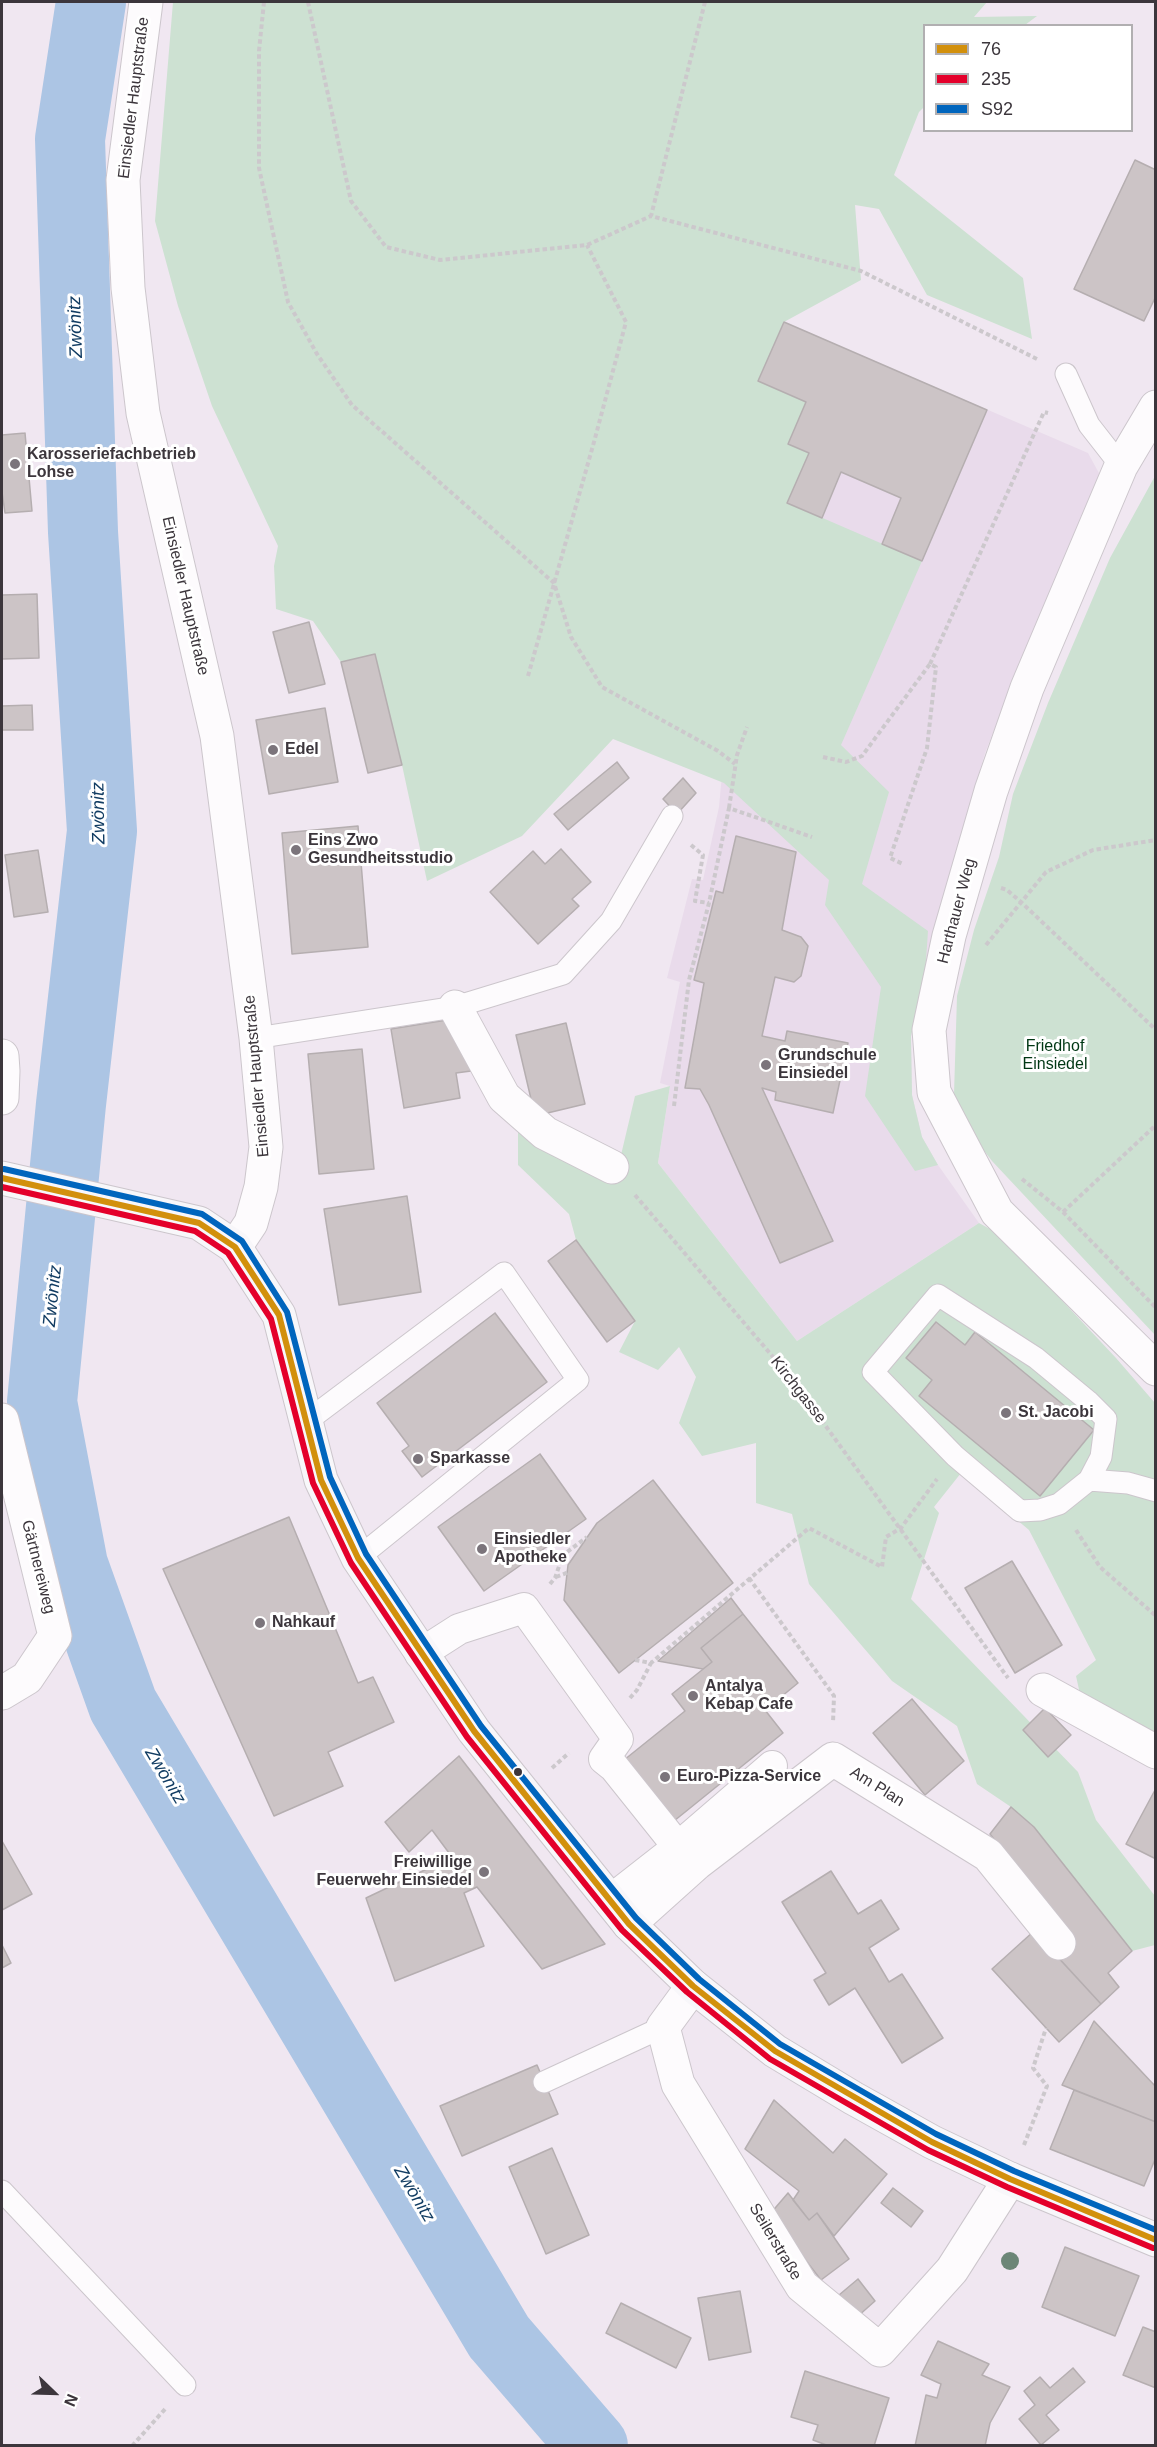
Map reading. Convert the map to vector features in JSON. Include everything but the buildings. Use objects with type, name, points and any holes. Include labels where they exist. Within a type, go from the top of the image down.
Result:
[{"type":"main road","points":[[2,1178],[200,1223],[235,1247],[279,1315],[321,1480],[358,1558],[420,1654],[474,1731],[619,1913],[693,1986],[775,2051],[922,2137],[1010,2178],[1155,2240]]},
{"type":"street","name":"Einsiedler Hauptstraße","points":[[146,2],[123,180],[128,288],[143,413],[217,736],[256,1038],[266,1147],[261,1186],[251,1223],[235,1247]]},
{"type":"street","name":"Harthauer Weg","points":[[1155,407],[1121,466],[1027,688],[991,790],[965,879],[949,936],[929,1030],[934,1092],[997,1212],[1155,1369]]},
{"type":"street","points":[[455,1007],[504,1097],[545,1133],[612,1167]]},
{"type":"street","points":[[2,1056],[2,1098]]},
{"type":"street","name":"Gärtnereiweg","points":[[2,1420],[54,1636],[27,1678],[2,1693]]},
{"type":"street","points":[[420,1654],[459,1629],[524,1608],[618,1739],[604,1759],[614,1767],[678,1847]]},
{"type":"street","points":[[1043,1690],[1155,1752]]},
{"type":"street","name":"Am Plan","points":[[619,1913],[697,1863],[833,1760],[988,1855],[1059,1943]]},
{"type":"street","points":[[619,1913],[678,1847],[772,1766]]},
{"type":"street","points":[[663,2027],[693,1986]]},
{"type":"street","name":"Seilerstraße","points":[[663,2027],[678,2084],[802,2286],[880,2350],[952,2270],[1010,2178]]},
{"type":"lane","points":[[1066,374],[1089,425],[1121,466]]},
{"type":"lane","points":[[256,1038],[455,1007],[563,974],[611,921],[670,820]]},
{"type":"lane","points":[[306,1421],[504,1273],[578,1380],[358,1558]]},
{"type":"lane","points":[[938,1295],[1036,1358],[1106,1419],[1101,1457],[1089,1480],[1059,1504],[1040,1510],[1020,1511],[955,1456],[873,1372],[938,1295]]},
{"type":"lane","points":[[1089,1480],[1128,1483],[1155,1491]]},
{"type":"lane","points":[[544,2082],[663,2027]]},
{"type":"lane","points":[[2,2191],[185,2385]]},
{"type":"path","points":[[264,2],[259,51],[259,168],[288,302],[317,354],[352,405],[554,583],[571,637],[602,687],[718,751],[735,764]]},
{"type":"path","points":[[308,2],[351,201],[386,247],[440,260],[587,245],[651,216],[861,271],[1066,374]]},
{"type":"path","points":[[651,216],[705,2]]},
{"type":"path","points":[[528,676],[626,322],[587,245]]},
{"type":"path","points":[[823,757],[846,762],[862,756],[930,664],[1044,412],[1089,425]]},
{"type":"path","points":[[903,864],[890,858],[927,748],[936,667],[930,664]]},
{"type":"path","points":[[674,1106],[689,980],[709,903],[729,808],[735,764],[747,728]]},
{"type":"path","points":[[729,808],[812,837]]},
{"type":"path","points":[[670,820],[703,855],[695,901],[709,903]]},
{"type":"path","points":[[980,952],[1046,873],[1093,850],[1155,840]]},
{"type":"path","points":[[965,879],[1007,890],[1155,1030]]},
{"type":"path","points":[[1063,1212],[1155,1125]]},
{"type":"path","name":"Kirchgasse","points":[[612,1167],[791,1378],[901,1528],[948,1598],[1010,1680],[1043,1690]]},
{"type":"path","points":[[1019,1176],[1063,1212],[1155,1308]]},
{"type":"path","points":[[637,1690],[651,1663],[809,1527],[882,1567],[886,1537],[901,1528],[955,1456]]},
{"type":"path","points":[[1059,1504],[1100,1567],[1155,1616]]},
{"type":"path","points":[[524,1608],[555,1578],[563,1555],[587,1537]]},
{"type":"path","points":[[555,1578],[569,1572]]},
{"type":"path","points":[[749,1578],[834,1696],[833,1760]]},
{"type":"path","points":[[635,1660],[651,1663]]},
{"type":"path","points":[[1010,2178],[1047,2086],[1033,2068],[1046,2028]]},
{"type":"path","points":[[132,2445],[185,2385]]},
{"type":"shaded area","points":[[784,322],[1088,453],[1100,475],[1028,644],[985,753],[958,849],[911,1036],[912,1095],[922,1137],[938,1165],[979,1223],[797,1341],[658,1163],[670,1086],[660,1083],[680,982],[667,978],[692,879],[703,880],[719,807],[758,381]]},
{"type":"green space","points":[[173,2],[987,2],[974,17],[1037,16],[1026,24],[923,24],[923,108],[919,112],[894,175],[1023,278],[1032,339],[927,295],[879,209],[855,205],[861,280],[784,322],[758,381],[806,402],[789,444],[809,453],[788,503],[922,561],[841,745],[889,792],[862,884],[928,931],[925,975],[911,1036],[912,1095],[922,1137],[938,1165],[915,1171],[865,1096],[881,987],[825,905],[829,880],[724,783],[613,739],[522,836],[427,881],[375,654],[341,662],[313,621],[276,609],[274,566],[278,546],[212,406],[178,306],[155,221]]},
{"type":"green space","name":"Friedhof Einsiedel","points":[[1155,476],[1155,1335],[992,1161],[971,1134],[954,1094],[957,996],[974,930],[999,857],[1013,794],[1048,703],[1110,558]]},
{"type":"green space","points":[[670,1086],[658,1163],[797,1341],[979,1223],[1010,1245],[1155,1403],[1155,1738],[1082,1703],[1076,1676],[1096,1660],[1029,1530],[961,1473],[934,1507],[939,1513],[911,1599],[1078,1772],[1096,1820],[1155,1896],[1155,1945],[1132,1951],[1034,1827],[1011,1807],[977,1784],[957,1726],[892,1681],[809,1584],[792,1514],[756,1503],[756,1443],[702,1456],[679,1423],[696,1377],[679,1347],[658,1370],[619,1352],[635,1321],[576,1240],[569,1214],[518,1165],[518,1127],[621,1155],[635,1096]]},
{"type":"waterway","name":"Zwönitz","points":[[91,2],[70,139],[83,532],[102,831],[71,1104],[42,1402],[73,1565],[123,1705],[499,2337],[593,2446]]},
{"type":"transit line","name":"S92","points":[[4,1169],[202,1214],[242,1241],[287,1312],[330,1477],[366,1554],[481,1726],[636,1918],[699,1979],[780,2044],[936,2134],[1014,2171],[1156,2230]]},
{"type":"transit line","name":"76","points":[[2,1178],[199,1223],[235,1247],[279,1315],[321,1480],[358,1558],[474,1731],[629,1924],[693,1986],[775,2051],[932,2142],[1010,2179],[1156,2240]]},
{"type":"transit line","name":"235","points":[[2,1187],[195,1231],[228,1253],[271,1319],[313,1483],[351,1563],[467,1737],[622,1930],[687,1992],[770,2059],[928,2150],[1007,2187],[1153,2248]]},
{"type":"place","name":"Karosseriefachbetrieb Lohse","points":[[15,464]]},
{"type":"place","name":"Edel","points":[[273,750]]},
{"type":"place","name":"Eins Zwo Gesundheitsstudio","points":[[296,850]]},
{"type":"place","name":"Grundschule Einsiedel","points":[[766,1065]]},
{"type":"place","name":"St. Jacobi","points":[[1006,1413]]},
{"type":"place","name":"Sparkasse","points":[[418,1459]]},
{"type":"place","name":"Einsiedler Apotheke","points":[[482,1549]]},
{"type":"place","name":"Nahkauf","points":[[260,1623]]},
{"type":"place","name":"Antalya Kebap Cafe","points":[[693,1696]]},
{"type":"place","name":"Euro-Pizza-Service","points":[[665,1777]]},
{"type":"place","name":"Freiwillige Feuerwehr Einsiedel","points":[[484,1872]]}]
